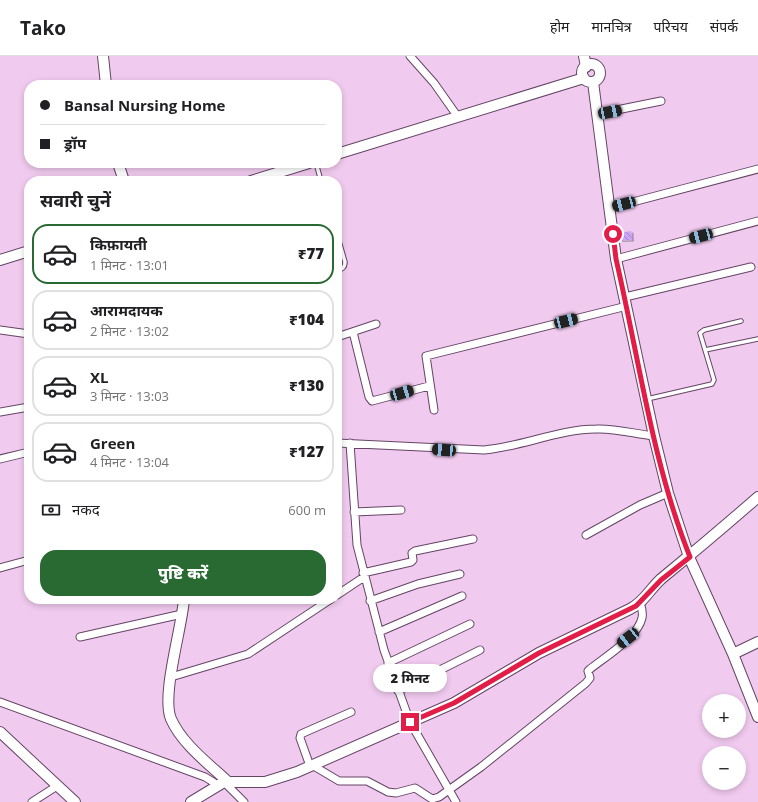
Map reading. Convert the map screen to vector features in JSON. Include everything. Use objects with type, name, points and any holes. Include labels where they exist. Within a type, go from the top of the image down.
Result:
[{"type":"street","points":[[103,56],[105,80]]},
{"type":"street","points":[[410,56],[434,84],[458,117]]},
{"type":"street","points":[[342,152],[458,117],[588,80],[598,79],[600,74],[599,70],[584,56]]},
{"type":"street","points":[[592,63],[582,73],[588,80],[598,114],[616,259],[654,436],[668,493],[690,557],[733,654],[758,716]]},
{"type":"street","points":[[598,114],[661,101]]},
{"type":"street","points":[[267,176],[293,168]]},
{"type":"street","points":[[610,208],[758,169]]},
{"type":"street","points":[[616,259],[758,221]]},
{"type":"street","points":[[0,260],[24,253]]},
{"type":"street","points":[[434,410],[426,356],[751,267]]},
{"type":"street","points":[[342,335],[376,324]]},
{"type":"street","points":[[0,330],[24,333]]},
{"type":"street","points":[[353,332],[369,397],[372,401],[430,386]]},
{"type":"street","points":[[0,412],[24,408]]},
{"type":"street","points":[[342,443],[484,450],[502,449],[587,429],[654,436]]},
{"type":"street","points":[[350,443],[357,545],[370,601],[388,663],[410,722],[456,802]]},
{"type":"street","points":[[0,459],[24,453]]},
{"type":"street","points":[[586,535],[640,505],[668,493]]},
{"type":"street","points":[[0,702],[224,783],[265,782],[286,777],[454,703],[539,653],[640,603],[661,580],[690,557],[758,497]]},
{"type":"street","points":[[354,512],[401,510]]},
{"type":"street","points":[[342,591],[364,575],[411,562],[413,560],[412,553],[415,551],[473,539]]},
{"type":"street","points":[[0,568],[24,561]]},
{"type":"street","points":[[370,601],[418,584],[460,574]]},
{"type":"street","points":[[379,632],[462,596]]},
{"type":"street","points":[[351,712],[301,734],[300,738],[311,766],[339,780],[367,780],[393,793],[414,788],[418,789],[429,798],[435,799],[481,767],[586,684],[590,678],[588,671],[638,628],[642,617],[640,603]]},
{"type":"street","points":[[183,604],[168,702],[171,719],[184,739],[224,783],[244,802]]},
{"type":"street","points":[[171,677],[248,654],[324,604]]},
{"type":"street","points":[[80,637],[182,614]]},
{"type":"street","points":[[388,663],[470,624]]},
{"type":"street","points":[[733,654],[758,642]]},
{"type":"street","points":[[398,690],[480,650]]},
{"type":"street","points":[[0,732],[74,802]]},
{"type":"street","points":[[191,802],[224,783]]},
{"type":"street","points":[[32,802],[57,786]]},
{"type":"lane","points":[[342,252],[345,266],[342,269]]},
{"type":"lane","points":[[646,399],[712,384],[714,380],[700,335],[702,331],[741,321]]},
{"type":"lane","points":[[705,350],[758,339]]},
{"type":"building","points":[[631,231],[632,240],[620,241],[619,233]]},
{"type":"route","points":[[410,722],[454,703],[539,653],[636,606],[656,584],[690,557],[674,516],[654,436],[616,259],[613,234]]}]
